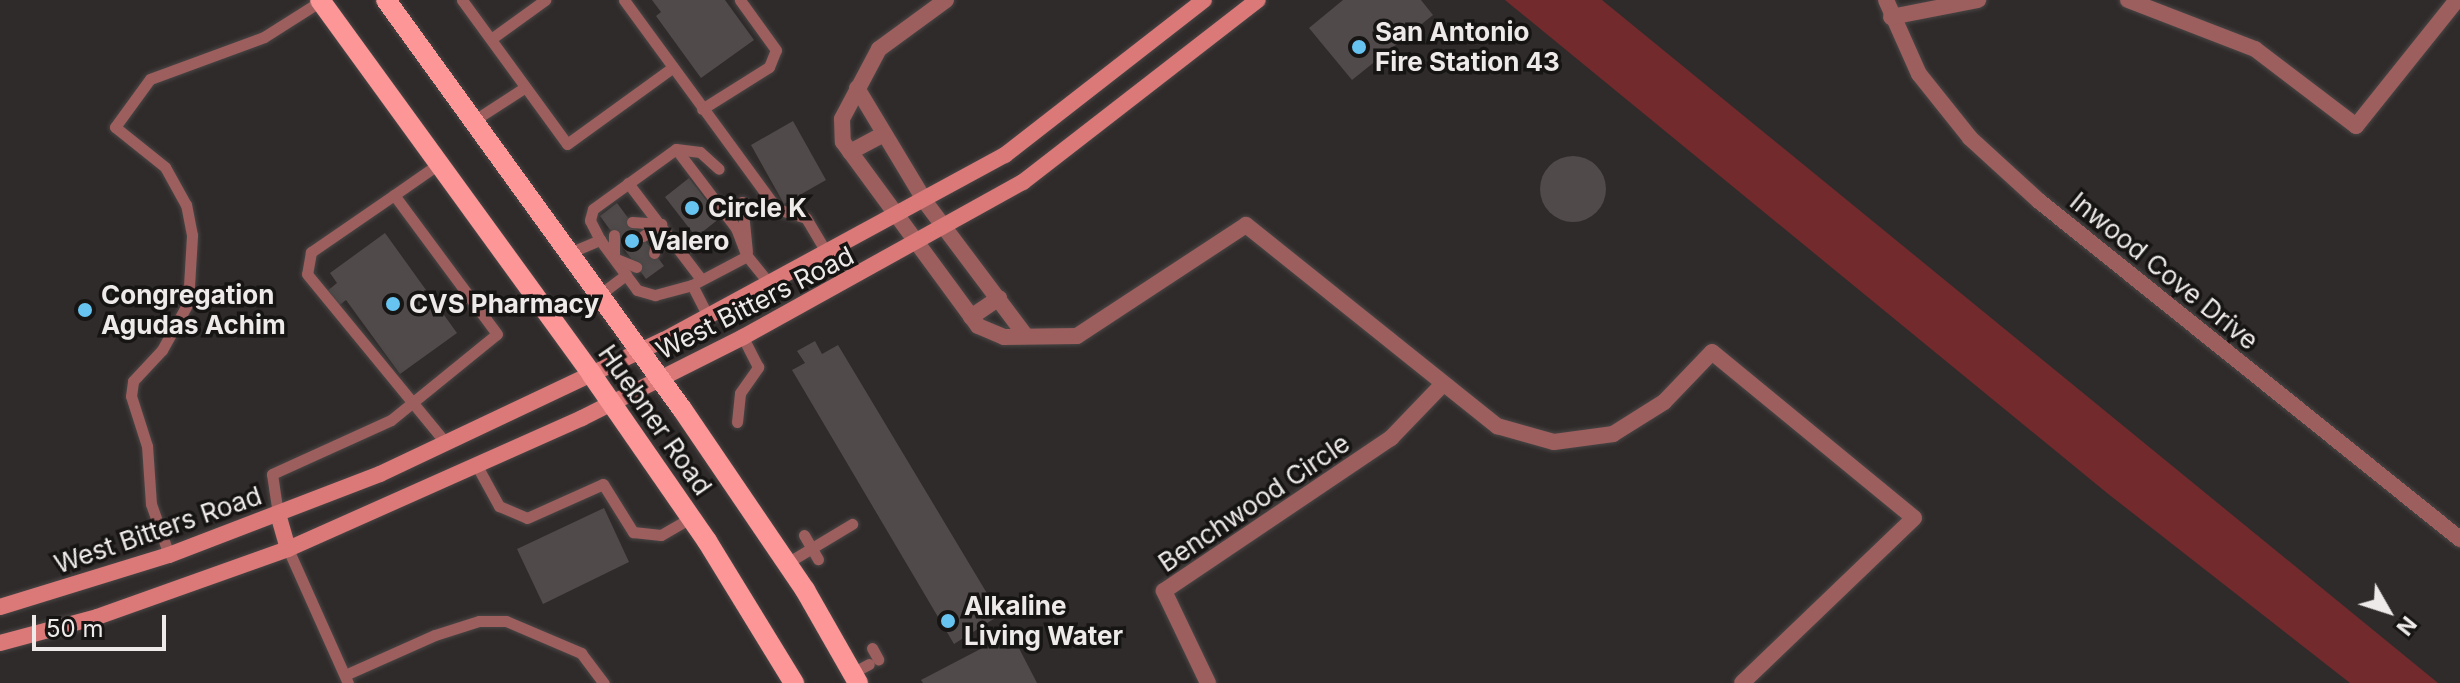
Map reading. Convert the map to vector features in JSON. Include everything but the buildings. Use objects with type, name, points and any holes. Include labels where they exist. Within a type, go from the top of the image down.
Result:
[{"type":"main road","name":"Huebner Road","points":[[322,0],[612,403],[691,518],[794,683]]},
{"type":"main road","name":"Huebner Road","points":[[386,0],[660,379],[787,563],[866,665]]},
{"type":"main road","name":"West Bitters Road","points":[[0,607],[169,555],[278,514],[446,443],[771,286],[926,203],[1005,155],[1204,0]]},
{"type":"main road","name":"West Bitters Road","points":[[0,643],[97,617],[288,549],[477,466],[743,337],[947,228],[1101,127],[1258,0]]},
{"type":"main road","points":[[278,514],[288,549]]},
{"type":"street","points":[[946,0],[879,49],[842,119],[850,152],[916,246],[971,317],[1004,337],[1026,336],[1049,341],[1094,328],[1246,225],[1497,426],[1525,437],[1584,441],[1640,420],[1712,352],[1914,518],[1742,683]]},
{"type":"street","name":"Inwood Cove Drive","points":[[1886,0],[1919,74],[1970,138],[2039,201],[2460,539]]},
{"type":"street","points":[[1891,17],[1978,0]]},
{"type":"street","points":[[2128,0],[2255,49],[2356,126],[2457,0]]},
{"type":"street","points":[[857,88],[882,135],[926,203],[1026,336]]},
{"type":"street","points":[[850,152],[882,135]]},
{"type":"street","points":[[971,317],[999,298]]},
{"type":"street","name":"Benchwood Circle","points":[[1208,683],[1164,591],[1391,438],[1442,385]]},
{"type":"lane","points":[[169,555],[151,504],[147,446],[131,396],[137,376],[182,318],[192,288],[193,244],[173,178],[150,150],[115,127],[150,79],[264,37],[322,0]]},
{"type":"lane","points":[[462,0],[567,144],[672,68]]},
{"type":"lane","points":[[491,39],[545,0]]},
{"type":"lane","points":[[624,0],[777,209],[806,218],[829,256]]},
{"type":"lane","points":[[702,109],[769,67],[776,50],[740,0]]},
{"type":"lane","points":[[473,121],[524,88]]},
{"type":"lane","points":[[636,267],[600,240],[591,213],[676,149],[700,152],[719,169]]},
{"type":"lane","points":[[676,149],[736,228],[747,256],[771,286]]},
{"type":"lane","points":[[440,163],[311,252],[307,274],[446,443]]},
{"type":"lane","points":[[628,183],[661,224],[697,282],[708,317]]},
{"type":"lane","points":[[278,514],[272,474],[391,420],[416,403],[497,334],[394,195]]},
{"type":"lane","points":[[742,202],[748,214],[747,256]]},
{"type":"lane","points":[[632,222],[661,224]]},
{"type":"lane","points":[[643,236],[661,224]]},
{"type":"lane","points":[[654,253],[661,224]]},
{"type":"lane","points":[[614,235],[626,275],[637,290],[655,295],[697,282],[747,256]]},
{"type":"lane","points":[[569,253],[600,240]]},
{"type":"lane","points":[[599,295],[626,275]]},
{"type":"lane","points":[[737,422],[740,393],[758,367],[743,337]]},
{"type":"lane","points":[[477,466],[499,506],[527,518],[603,484],[633,532],[661,535],[691,518]]},
{"type":"lane","points":[[787,563],[814,553],[852,524]]},
{"type":"lane","points":[[804,535],[814,553]]},
{"type":"lane","points":[[288,549],[308,584],[347,679],[435,635],[479,621],[506,621],[581,653],[604,683]]},
{"type":"shaded area","points":[[1505,0],[1602,0],[2438,683],[2350,683],[2107,493]]},
{"type":"place","name":"San Antonio Fire Station 43","points":[[1359,47]]},
{"type":"place","name":"Circle K","points":[[692,208]]},
{"type":"place","name":"Valero","points":[[632,241]]},
{"type":"place","name":"CVS Pharmacy","points":[[393,304]]},
{"type":"place","name":"Congregation Agudas Achim","points":[[85,310]]},
{"type":"place","name":"Alkaline Living Water","points":[[948,621]]}]
